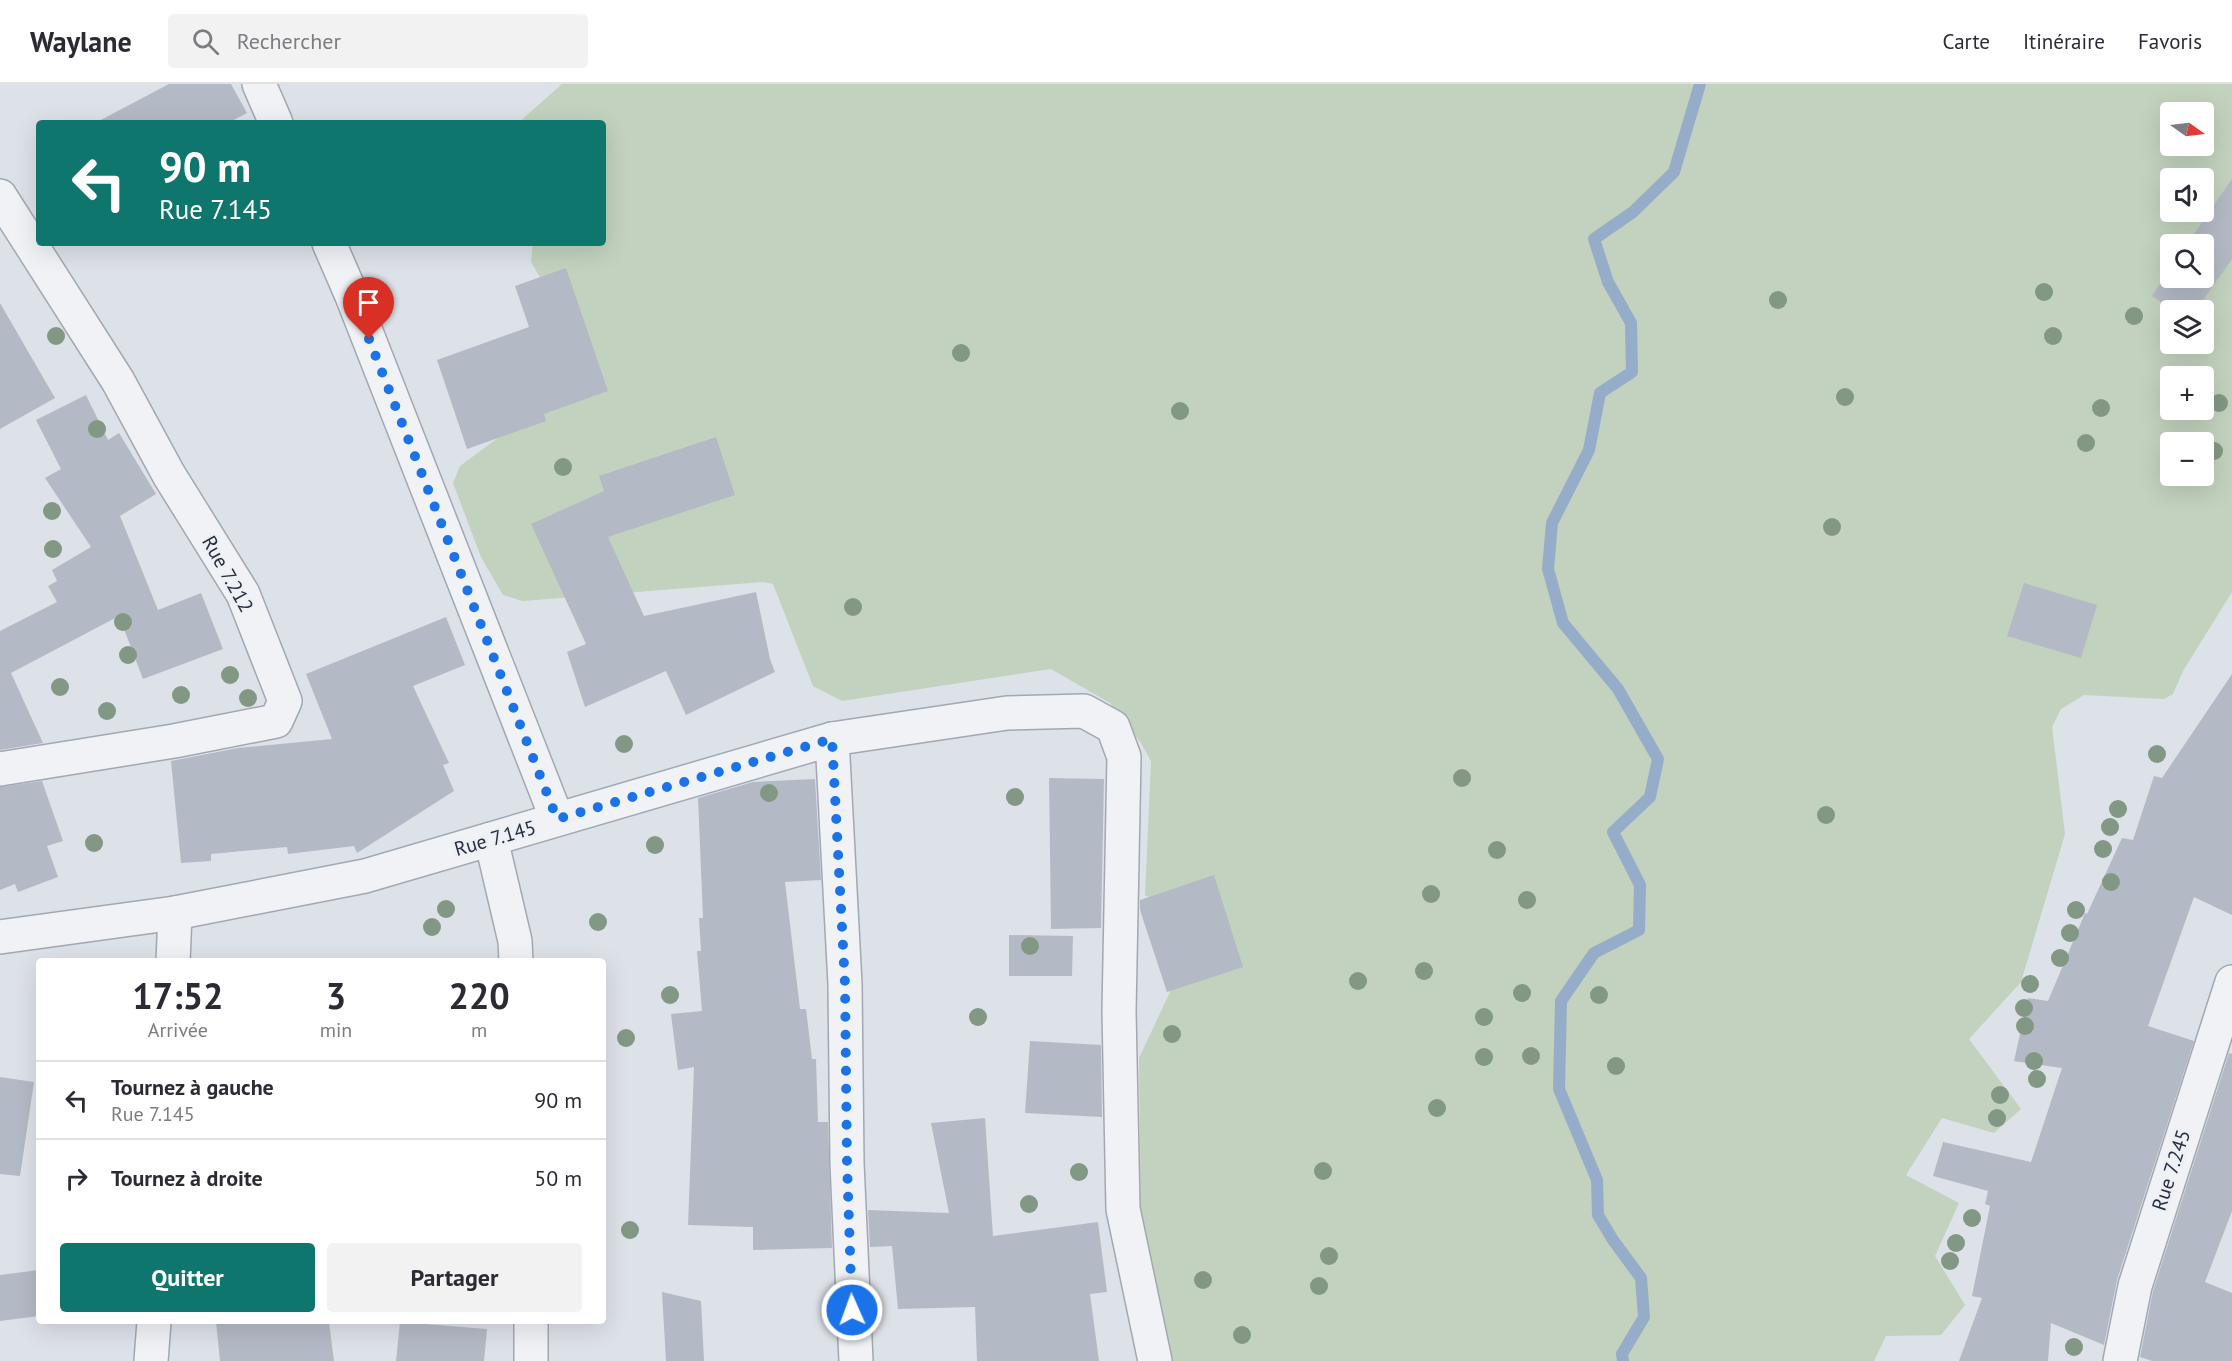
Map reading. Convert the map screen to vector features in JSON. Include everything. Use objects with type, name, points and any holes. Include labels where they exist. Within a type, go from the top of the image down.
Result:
[{"type":"street","points":[[259,84],[275,120]]},
{"type":"street","name":"Rue 7.212","points":[[0,196],[118,381],[169,475],[243,594],[285,701],[276,721],[174,741],[0,769]]},
{"type":"street","points":[[330,246],[557,819]]},
{"type":"street","name":"Rue 7.145","points":[[0,937],[175,913],[365,876],[832,739],[1007,713],[1084,711],[1113,727],[1124,757],[1119,1011],[1123,1209],[1155,1361]]},
{"type":"street","points":[[832,739],[845,984],[847,1163],[856,1361]]},
{"type":"street","points":[[492,839],[515,941],[516,958]]},
{"type":"street","points":[[173,958],[175,913]]},
{"type":"street","name":"Rue 7.245","points":[[2120,1361],[2135,1286],[2232,982]]},
{"type":"street","points":[[151,1361],[154,1324]]},
{"type":"street","points":[[531,1324],[531,1361]]},
{"type":"green space","points":[[562,84],[2232,84],[2232,592],[2183,671],[2173,694],[2164,699],[2084,695],[2061,709],[2052,727],[2065,834],[2021,982],[1969,1039],[2021,1109],[1994,1133],[1942,1118],[1906,1175],[1959,1203],[1935,1256],[1965,1305],[1941,1335],[1886,1336],[1874,1361],[1163,1361],[1141,1232],[1139,1058],[1186,958],[1178,913],[1145,895],[1151,761],[1141,743],[1110,703],[1051,669],[842,701],[813,686],[773,584],[763,582],[523,601],[503,595],[481,557],[453,483],[460,466],[568,386],[583,350],[531,262],[533,246],[606,246],[606,120],[521,120]]},
{"type":"building","points":[[169,84],[231,84],[247,113],[234,120],[101,120]]},
{"type":"building","points":[[2232,179],[2232,259],[2214,284],[2214,234],[2194,234],[2202,222],[2214,222],[2214,205]]},
{"type":"building","points":[[566,268],[608,391],[544,414],[546,421],[467,449],[437,360],[529,327],[515,286]]},
{"type":"building","points":[[2160,284],[2160,288],[2212,288],[2203,300],[2160,301],[2152,296]]},
{"type":"building","points":[[0,303],[55,398],[0,429]]},
{"type":"building","points":[[86,395],[108,440],[119,433],[156,494],[120,516],[158,610],[201,593],[223,649],[143,679],[119,616],[11,673],[43,743],[0,750],[0,631],[57,602],[48,586],[57,581],[52,570],[91,547],[45,478],[61,469],[36,420]]},
{"type":"building","points":[[716,437],[735,495],[608,537],[644,616],[756,592],[770,659],[775,672],[686,715],[666,671],[585,707],[567,652],[586,644],[531,524],[604,491],[599,476]]},
{"type":"building","points":[[2024,583],[2097,605],[2081,658],[2007,636]]},
{"type":"building","points":[[446,617],[465,665],[413,686],[449,763],[443,765],[454,791],[357,853],[354,846],[288,854],[287,847],[211,854],[211,861],[181,863],[171,761],[238,748],[332,739],[306,674]]},
{"type":"building","points":[[2232,674],[2232,915],[2194,897],[2148,1026],[2194,1041],[2117,1280],[2104,1345],[2051,1323],[2048,1361],[1959,1361],[1982,1298],[1972,1296],[1990,1206],[1985,1204],[1988,1191],[1933,1176],[1943,1142],[2031,1162],[2062,1068],[2014,1061],[2028,998],[2048,1001],[2085,913],[2087,914],[2122,838],[2133,840],[2154,776],[2162,778]]},
{"type":"building","points":[[1049,778],[1104,779],[1101,928],[1051,929]]},
{"type":"building","points":[[815,779],[821,880],[785,882],[800,1009],[806,1009],[812,1059],[816,1059],[818,1122],[828,1122],[832,1248],[753,1250],[753,1227],[688,1225],[694,1067],[678,1070],[671,1014],[702,1011],[697,951],[701,951],[699,918],[703,918],[698,798],[753,782]]},
{"type":"building","points":[[42,781],[63,841],[47,846],[58,877],[18,892],[15,884],[0,890],[0,787]]},
{"type":"building","points":[[1214,875],[1243,967],[1167,992],[1140,910],[1140,900]]},
{"type":"building","points":[[1009,935],[1073,936],[1072,976],[1009,976]]},
{"type":"building","points":[[1030,1041],[1101,1045],[1102,1117],[1025,1113]]},
{"type":"building","points":[[2229,1053],[2232,1054],[2232,1211],[2205,1282],[2232,1293],[2232,1361],[2152,1361],[2140,1357],[2153,1291]]},
{"type":"building","points":[[0,1077],[34,1082],[20,1176],[0,1174]]},
{"type":"building","points":[[985,1118],[993,1236],[1098,1222],[1107,1292],[1090,1294],[1099,1361],[977,1361],[975,1307],[898,1309],[892,1246],[870,1247],[868,1210],[949,1213],[931,1123]]},
{"type":"building","points":[[36,1270],[36,1316],[0,1321],[0,1275]]},
{"type":"building","points":[[662,1292],[701,1301],[704,1361],[666,1361]]},
{"type":"building","points":[[216,1324],[329,1324],[334,1361],[220,1361]]},
{"type":"building","points":[[400,1324],[487,1329],[484,1361],[396,1361]]},
{"type":"waterway","points":[[1623,1361],[1622,1354],[1644,1317],[1641,1278],[1598,1215],[1597,1180],[1559,1089],[1561,1001],[1594,953],[1639,930],[1640,885],[1613,832],[1650,797],[1658,759],[1618,689],[1563,623],[1548,569],[1552,523],[1589,450],[1600,393],[1632,372],[1631,323],[1608,282],[1594,239],[1633,212],[1674,172],[1700,84]]},
{"type":"route","points":[[369,339],[557,819],[832,739],[845,984],[847,1163],[852,1310]]}]
